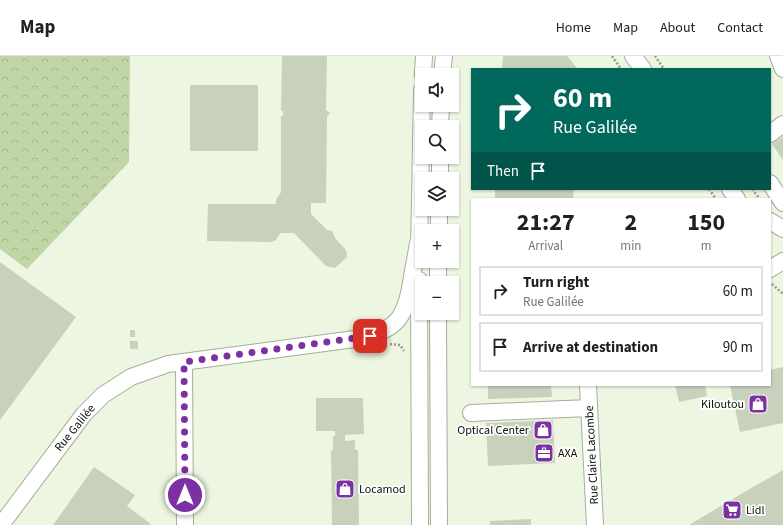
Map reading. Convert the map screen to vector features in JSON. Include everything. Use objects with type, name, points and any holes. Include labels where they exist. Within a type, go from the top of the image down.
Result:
[{"type":"street","points":[[423,68],[424,56]]},
{"type":"street","points":[[443,68],[444,56]]},
{"type":"street","points":[[634,56],[642,68]]},
{"type":"street","points":[[778,56],[783,69]]},
{"type":"street","points":[[418,224],[421,112]]},
{"type":"street","points":[[771,133],[783,124]]},
{"type":"street","points":[[771,185],[783,203]]},
{"type":"street","points":[[771,222],[783,229]]},
{"type":"street","name":"Rue Galilée","points":[[1,525],[84,414],[97,400],[112,389],[139,373],[159,366],[357,339],[385,330],[398,322],[404,312],[415,258]]},
{"type":"street","points":[[418,268],[420,525]]},
{"type":"street","points":[[438,320],[439,525]]},
{"type":"street","points":[[184,362],[185,525]]},
{"type":"street","name":"Rue Claire Lacombe","points":[[588,386],[595,525]]},
{"type":"street","points":[[471,413],[590,408]]},
{"type":"path","points":[[612,56],[620,68]]},
{"type":"path","points":[[655,56],[663,68]]},
{"type":"path","points":[[753,190],[759,198]]},
{"type":"path","points":[[771,284],[783,294]]},
{"type":"green space","points":[[0,56],[130,56],[129,162],[27,269],[0,249]]},
{"type":"building","points":[[282,56],[327,56],[326,110],[330,113],[327,117],[326,203],[311,203],[311,214],[327,230],[332,231],[335,238],[346,250],[347,257],[335,268],[326,266],[294,233],[280,233],[276,240],[271,242],[207,241],[208,204],[276,204],[276,200],[281,192],[281,116],[283,116],[283,111],[281,111]]},
{"type":"building","points":[[503,56],[567,56],[577,68],[502,68]]},
{"type":"building","points":[[190,85],[258,85],[258,151],[190,151]]},
{"type":"building","points":[[782,137],[783,138],[783,160],[772,144]]},
{"type":"building","points":[[495,190],[574,190],[573,198],[495,198]]},
{"type":"building","points":[[0,262],[76,317],[0,420]]},
{"type":"building","points":[[130,330],[135,330],[135,337],[130,337]]},
{"type":"building","points":[[130,341],[138,341],[138,349],[130,349]]},
{"type":"building","name":"Kiloutou","points":[[783,367],[783,423],[740,432],[730,386],[771,386],[771,370]]},
{"type":"building","points":[[488,386],[551,386],[552,397],[488,399]]},
{"type":"building","points":[[675,386],[705,386],[707,396],[679,402]]},
{"type":"building","points":[[316,398],[363,398],[364,434],[345,435],[345,441],[355,440],[355,450],[358,450],[359,525],[332,525],[331,450],[333,451],[333,436],[335,436],[335,431],[316,431]]},
{"type":"building","points":[[553,420],[555,463],[488,466],[486,423]]},
{"type":"building","points":[[94,467],[135,495],[127,506],[151,524],[150,525],[53,525]]},
{"type":"building","points":[[783,470],[783,525],[689,525],[741,494]]},
{"type":"building","points":[[531,519],[531,525],[490,525],[490,521]]},
{"type":"place","name":"Kiloutou","points":[[758,404]]},
{"type":"place","name":"Optical Center","points":[[543,430]]},
{"type":"place","name":"AXA","points":[[544,453]]},
{"type":"place","name":"Locamod","points":[[345,489]]},
{"type":"place","name":"Lidl","points":[[732,510]]},
{"type":"route","points":[[185,495],[184,362],[370,336]]}]
